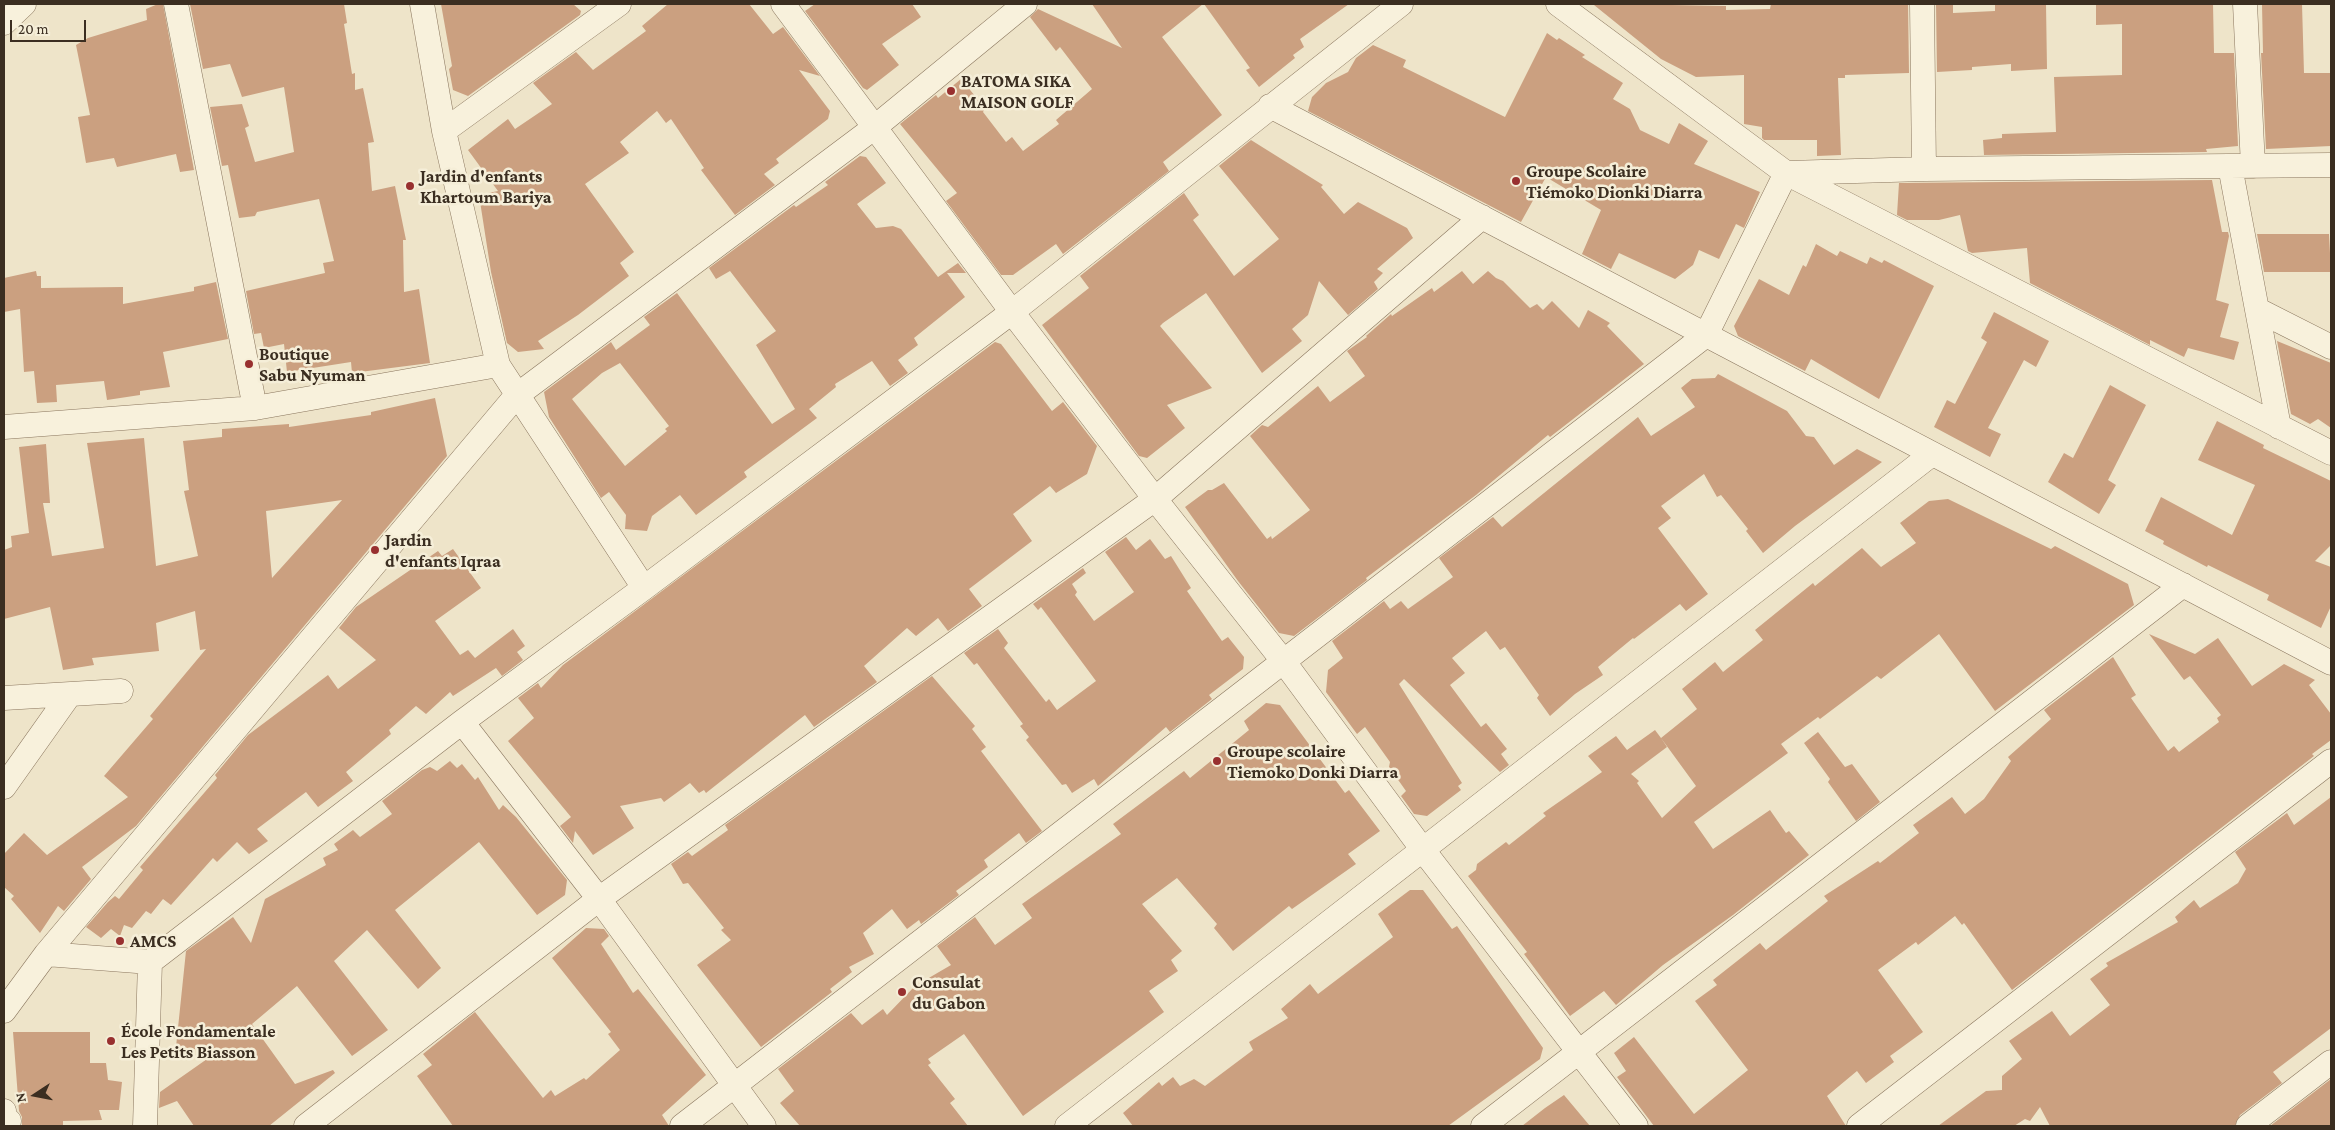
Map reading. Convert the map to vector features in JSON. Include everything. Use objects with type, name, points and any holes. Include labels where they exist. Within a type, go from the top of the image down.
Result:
[{"type":"street","points":[[4,23],[24,4]]},
{"type":"street","points":[[176,4],[255,408]]},
{"type":"street","points":[[422,4],[444,131],[498,365],[516,396],[644,588]]},
{"type":"street","points":[[444,131],[619,4]]},
{"type":"street","points":[[783,4],[1012,312],[1155,499],[1284,662],[1423,850],[1636,1126]]},
{"type":"street","points":[[4,1011],[46,954],[516,396],[875,127],[1025,4]]},
{"type":"street","points":[[46,954],[150,962],[462,722],[1012,312],[1401,4]]},
{"type":"street","points":[[1922,4],[1924,169]]},
{"type":"street","points":[[2246,4],[2242,166],[2258,310],[2279,427]]},
{"type":"street","points":[[1573,8],[1786,173],[2331,453]]},
{"type":"street","points":[[1270,106],[2331,663]]},
{"type":"street","points":[[1786,173],[1924,169],[2331,164]]},
{"type":"street","points":[[682,1126],[1706,335],[1786,173]]},
{"type":"street","points":[[306,1126],[599,899],[1155,499],[1482,217]]},
{"type":"street","points":[[2258,310],[2331,347]]},
{"type":"street","points":[[4,427],[255,408],[498,365]]},
{"type":"street","points":[[1067,1126],[1932,454]]},
{"type":"street","points":[[1482,1126],[2183,585]]},
{"type":"street","points":[[4,698],[121,691]]},
{"type":"street","points":[[4,787],[70,694]]},
{"type":"street","points":[[462,722],[599,899],[764,1126]]},
{"type":"street","points":[[1859,1126],[2331,761]]},
{"type":"street","points":[[145,1126],[150,962]]},
{"type":"street","points":[[2248,1126],[2331,1062]]},
{"type":"street","points":[[4,1111],[4,1116],[9,1121],[8,1126]]},
{"type":"building","points":[[163,4],[194,170],[180,172],[176,154],[117,167],[114,158],[86,163],[78,117],[90,115],[76,45],[88,38],[147,20],[146,9]]},
{"type":"building","points":[[190,4],[344,4],[347,23],[344,24],[352,74],[355,73],[355,90],[363,88],[374,142],[368,143],[372,191],[395,186],[406,240],[403,240],[404,292],[419,289],[430,363],[352,373],[351,362],[287,372],[284,344],[264,348],[261,333],[254,334],[246,291],[325,273],[323,263],[334,261],[319,199],[257,212],[255,216],[239,218],[228,165],[222,166],[210,107],[242,104],[249,126],[245,128],[255,162],[294,152],[284,87],[242,97],[230,64],[203,69]]},
{"type":"building","points":[[441,4],[573,4],[581,11],[580,15],[468,96],[453,90],[449,69],[452,66]]},
{"type":"building","points":[[668,4],[749,4],[773,34],[783,27],[820,76],[799,70],[830,111],[828,119],[776,159],[779,163],[764,174],[775,185],[735,215],[701,170],[704,168],[671,119],[666,123],[657,111],[620,142],[629,153],[585,184],[634,252],[620,263],[629,276],[578,315],[538,341],[544,349],[518,352],[507,343],[491,272],[479,195],[498,191],[468,150],[508,119],[515,129],[552,104],[533,83],[576,52],[593,70],[646,31],[642,26]]},
{"type":"building","points":[[815,4],[912,4],[921,17],[882,44],[899,65],[867,90],[863,88],[805,11]]},
{"type":"building","points":[[1092,4],[1203,4],[1162,37],[1222,115],[1163,162],[1169,171],[1063,254],[1056,244],[1013,275],[1001,275],[946,201],[957,193],[900,124],[936,95],[938,98],[961,79],[985,108],[983,112],[1006,142],[1012,137],[1023,151],[1059,124],[1056,120],[1092,89],[1060,47],[1056,51],[1030,17],[1038,9],[1122,48]]},
{"type":"building","points":[[1204,4],[1349,4],[1300,39],[1304,47],[1293,55],[1295,58],[1259,87],[1246,70],[1250,68]]},
{"type":"building","points":[[1771,4],[1908,4],[1909,73],[1845,75],[1845,78],[1838,78],[1841,155],[1817,156],[1817,140],[1764,140],[1762,138],[1762,127],[1744,124],[1744,75],[1696,77],[1661,59],[1594,5],[1726,6],[1726,10],[1770,9]]},
{"type":"building","points":[[1936,4],[1953,4],[1953,13],[1995,11],[1995,4],[2046,4],[2047,69],[2011,71],[2011,64],[1972,67],[1972,70],[1937,72]]},
{"type":"building","points":[[2096,4],[2213,4],[2214,53],[2234,53],[2238,146],[2206,149],[2207,152],[1984,155],[1983,140],[2002,138],[2002,134],[2056,132],[2054,77],[2122,75],[2122,24],[2096,25]]},
{"type":"building","points":[[2262,4],[2302,4],[2304,73],[2331,73],[2331,146],[2266,149],[2261,53],[2263,53]]},
{"type":"building","points":[[1547,33],[1557,40],[1559,38],[1585,55],[1582,57],[1623,83],[1613,99],[1630,109],[1640,130],[1669,144],[1679,123],[1708,141],[1694,164],[1760,192],[1744,228],[1736,224],[1719,259],[1699,250],[1693,265],[1675,279],[1619,253],[1611,269],[1582,254],[1601,210],[1546,177],[1521,222],[1308,111],[1312,97],[1326,83],[1348,72],[1356,58],[1373,45],[1406,60],[1403,67],[1505,117]]},
{"type":"building","points":[[1251,140],[1323,185],[1321,187],[1344,214],[1358,202],[1407,228],[1413,238],[1377,269],[1383,273],[1374,282],[1378,289],[1348,315],[1319,281],[1308,315],[1292,329],[1302,341],[1262,373],[1206,293],[1163,323],[1160,326],[1212,388],[1167,405],[1185,428],[1147,458],[1139,456],[1042,325],[1089,288],[1080,276],[1184,193],[1199,215],[1193,220],[1234,276],[1279,239],[1219,166]]},
{"type":"building","points":[[860,156],[866,157],[886,183],[857,204],[876,228],[893,226],[901,229],[938,277],[958,263],[966,273],[947,273],[965,297],[914,338],[918,345],[898,360],[908,373],[890,386],[872,361],[835,384],[836,387],[809,409],[817,418],[744,472],[747,477],[696,515],[680,495],[652,516],[647,531],[625,529],[626,515],[609,492],[601,498],[549,417],[544,392],[611,342],[616,350],[650,325],[644,317],[677,293],[772,424],[795,409],[756,345],[776,331],[730,271],[716,279],[709,268],[794,205],[796,207],[828,185],[825,182]],"holes":[[[620,363],[669,426],[665,429],[667,431],[625,466],[572,399],[602,373]]]},
{"type":"building","points":[[2212,180],[2222,232],[2228,232],[2229,236],[2216,300],[2229,304],[2220,337],[2239,342],[2234,360],[2188,348],[2184,357],[2150,340],[2150,345],[2030,283],[2027,248],[1972,253],[1968,251],[1960,215],[1939,220],[1907,220],[1897,215],[1899,183]]},
{"type":"building","points":[[2257,234],[2329,234],[2331,272],[2264,272]]},
{"type":"building","points":[[1816,244],[1837,256],[1840,251],[1867,264],[1870,257],[1882,263],[1884,260],[1934,286],[1879,399],[1811,359],[1805,371],[1738,336],[1734,326],[1759,279],[1789,295],[1803,265],[1806,267]]},
{"type":"building","points":[[36,271],[37,276],[41,276],[41,288],[123,287],[123,304],[194,291],[194,287],[216,282],[228,339],[163,352],[170,387],[140,391],[140,395],[107,400],[104,381],[56,385],[57,402],[37,403],[34,371],[24,372],[20,309],[4,312],[4,278]]},
{"type":"building","points":[[1462,271],[1473,284],[1488,271],[1503,281],[1530,308],[1537,304],[1543,310],[1552,301],[1579,328],[1588,310],[1610,323],[1607,326],[1644,364],[1550,437],[1548,435],[1476,495],[1366,578],[1367,580],[1294,636],[1279,633],[1238,581],[1185,507],[1208,490],[1212,490],[1224,483],[1267,539],[1271,536],[1272,539],[1310,510],[1250,436],[1262,425],[1268,427],[1318,386],[1330,402],[1365,376],[1347,351],[1367,337],[1391,314],[1392,316],[1432,288],[1434,292]]},
{"type":"building","points":[[1994,312],[2049,341],[2036,367],[2024,360],[1988,428],[2001,434],[1990,457],[1934,427],[1947,400],[1955,404],[1987,342],[1981,338]]},
{"type":"building","points":[[2277,341],[2331,363],[2331,428],[2318,419],[2310,424],[2291,414]]},
{"type":"building","points":[[995,342],[1001,344],[1052,411],[1063,402],[1097,446],[1087,474],[1056,493],[1050,486],[1013,514],[1032,541],[969,589],[982,606],[948,631],[938,618],[916,636],[907,628],[864,666],[877,682],[814,727],[805,715],[706,793],[704,790],[699,793],[690,783],[664,802],[661,798],[620,806],[634,828],[593,855],[575,831],[573,843],[560,826],[571,817],[508,741],[534,718],[518,698],[538,683],[541,688],[563,665]]},
{"type":"building","points":[[1718,374],[1787,411],[1806,436],[1814,437],[1834,465],[1857,449],[1882,462],[1795,526],[1763,553],[1746,531],[1748,529],[1721,495],[1717,497],[1704,474],[1661,506],[1671,518],[1658,528],[1708,594],[1686,611],[1680,604],[1633,638],[1598,667],[1603,675],[1575,694],[1550,716],[1537,698],[1539,695],[1505,647],[1500,650],[1486,631],[1452,658],[1465,673],[1450,685],[1481,727],[1486,723],[1507,749],[1501,754],[1509,765],[1500,772],[1404,679],[1399,684],[1462,783],[1458,786],[1461,790],[1427,816],[1414,814],[1401,796],[1406,791],[1389,767],[1390,762],[1365,727],[1357,734],[1326,692],[1328,670],[1343,658],[1332,641],[1384,601],[1390,609],[1401,601],[1408,609],[1453,577],[1439,558],[1493,517],[1502,527],[1638,417],[1651,436],[1695,407],[1681,388],[1692,379],[1715,378]]},
{"type":"building","points":[[2110,385],[2146,405],[2108,480],[2116,485],[2099,514],[2048,482],[2064,453],[2073,458]]},
{"type":"building","points":[[435,398],[447,456],[136,826],[82,867],[91,879],[64,911],[58,906],[40,933],[11,899],[14,896],[4,887],[4,854],[24,833],[47,855],[128,797],[104,776],[153,719],[150,716],[206,649],[200,650],[195,611],[156,623],[159,651],[92,658],[94,665],[63,670],[50,607],[4,619],[4,550],[12,547],[11,536],[29,533],[19,447],[46,444],[50,503],[43,503],[52,556],[104,548],[87,443],[144,438],[156,566],[198,556],[184,491],[189,490],[183,441],[222,437],[222,429],[289,424],[289,427],[371,415],[371,412]],"holes":[[[342,500],[272,578],[266,511]]]},
{"type":"building","points":[[2217,421],[2264,445],[2263,448],[2331,481],[2331,545],[2315,561],[2331,567],[2331,606],[2321,628],[2267,600],[2269,595],[2208,565],[2207,567],[2163,544],[2164,541],[2145,531],[2161,497],[2232,535],[2255,485],[2198,460]]},
{"type":"building","points":[[1948,499],[2051,549],[2055,546],[2128,584],[2134,605],[1995,711],[1939,634],[1881,679],[1877,676],[1820,719],[1818,717],[1781,744],[1788,753],[1694,822],[1713,849],[1770,810],[1786,833],[1789,831],[1809,855],[1733,915],[1663,965],[1616,1005],[1604,991],[1570,1016],[1524,954],[1527,952],[1468,876],[1476,870],[1477,864],[1506,842],[1509,845],[1546,816],[1543,813],[1602,772],[1588,756],[1616,736],[1627,750],[1655,730],[1661,738],[1697,709],[1682,689],[1715,662],[1723,672],[1763,640],[1755,630],[1813,583],[1815,586],[1862,548],[1881,567],[1916,543],[1900,523],[1929,501]],"holes":[[[1661,738],[1696,786],[1662,818],[1637,783],[1639,781],[1631,774],[1667,747]]]},
{"type":"building","points":[[1126,537],[1136,550],[1150,539],[1165,559],[1171,556],[1191,588],[1187,591],[1222,641],[1228,637],[1244,657],[1243,669],[1209,695],[1212,699],[1170,732],[1166,727],[1098,786],[1094,779],[1072,793],[1066,784],[1062,785],[1026,740],[1029,737],[1020,726],[1023,724],[977,663],[974,665],[964,653],[998,629],[1008,643],[1004,648],[1046,702],[1049,699],[1057,710],[1096,681],[1041,607],[1038,610],[1033,604],[1083,568],[1086,573],[1072,584],[1077,592],[1075,595],[1094,621],[1134,592],[1105,552]]},
{"type":"building","points":[[453,549],[481,588],[435,621],[460,655],[468,650],[475,658],[513,629],[525,646],[517,652],[523,660],[502,676],[496,668],[453,696],[450,692],[426,714],[416,706],[389,730],[391,734],[346,772],[353,781],[318,807],[306,792],[257,829],[268,841],[249,854],[237,842],[217,862],[213,858],[171,905],[163,899],[151,914],[146,911],[132,928],[124,925],[120,936],[111,929],[101,938],[86,927],[115,896],[119,899],[143,870],[140,867],[217,778],[215,775],[248,735],[328,675],[338,689],[376,660],[339,628],[356,607],[438,551],[442,556]]},
{"type":"building","points":[[2149,634],[2195,654],[2218,638],[2252,686],[2284,664],[2315,680],[2309,685],[2331,714],[2331,740],[2312,754],[2314,756],[2012,990],[1964,923],[1962,925],[1955,916],[1918,945],[1916,942],[1878,970],[1923,1032],[1890,1056],[1894,1062],[1866,1083],[1857,1071],[1827,1096],[1846,1126],[1654,1126],[1617,1077],[1626,1071],[1614,1053],[1634,1037],[1694,1114],[1748,1070],[1695,1001],[1717,985],[1713,980],[1760,943],[1766,950],[1828,901],[1824,896],[1878,861],[1880,863],[1919,833],[1913,825],[1952,797],[1965,814],[1984,799],[2011,761],[2008,757],[2051,719],[2044,710],[2113,657],[2136,695],[2131,698],[2168,751],[2174,746],[2179,752],[2219,722],[2217,718],[2221,715],[2190,676],[2184,680]]},
{"type":"building","points":[[932,676],[975,726],[972,729],[986,747],[981,751],[1042,831],[1026,843],[1019,833],[984,860],[988,867],[956,891],[959,895],[921,924],[919,920],[907,929],[892,909],[863,933],[874,954],[849,967],[852,972],[830,989],[832,992],[761,1047],[697,965],[731,940],[721,930],[724,928],[688,883],[683,884],[671,864],[688,852],[692,856],[728,830],[725,825]]},
{"type":"building","points":[[1266,703],[1280,705],[1345,793],[1349,790],[1380,831],[1348,854],[1356,864],[1292,909],[1289,906],[1233,951],[1214,928],[1217,924],[1177,878],[1142,904],[1182,951],[1171,960],[1178,971],[1149,991],[1164,1012],[1023,1116],[964,1034],[928,1059],[931,1063],[928,1065],[955,1099],[950,1103],[968,1126],[800,1126],[780,1103],[794,1091],[778,1069],[851,1013],[862,1025],[883,1009],[887,1015],[915,986],[951,965],[937,946],[975,917],[995,945],[1032,918],[1022,904],[1121,834],[1113,824],[1184,771],[1190,778],[1249,730],[1244,721]]},
{"type":"building","points":[[1818,732],[1845,767],[1852,764],[1880,802],[1856,821],[1828,782],[1830,779],[1804,743]]},
{"type":"building","points":[[450,761],[457,768],[462,764],[475,780],[478,777],[499,810],[503,805],[516,817],[567,880],[565,895],[537,915],[479,842],[395,910],[441,968],[418,989],[367,930],[334,961],[388,1030],[352,1056],[297,986],[252,1024],[295,1084],[333,1070],[335,1073],[269,1126],[194,1126],[177,1101],[159,1108],[160,1092],[217,1052],[176,1047],[186,951],[233,917],[251,943],[265,899],[326,865],[323,858],[338,850],[334,844],[353,830],[360,837],[392,814],[382,801],[422,770],[430,767],[437,771]]},
{"type":"building","points":[[2331,797],[2331,1028],[2273,1072],[2282,1083],[2240,1115],[2235,1126],[2050,1126],[2040,1107],[2030,1121],[2025,1119],[2014,1126],[1938,1126],[1986,1091],[2002,1090],[2002,1076],[2022,1059],[2009,1041],[2052,1011],[2070,1036],[2110,1005],[2090,979],[2108,966],[2106,963],[2178,922],[2175,917],[2194,900],[2200,908],[2238,883],[2246,869],[2235,852],[2287,813],[2294,825]]},
{"type":"building","points":[[1410,890],[1423,890],[1452,929],[1457,926],[1543,1048],[1540,1059],[1448,1126],[1133,1126],[1123,1113],[1159,1082],[1162,1086],[1173,1077],[1180,1086],[1194,1079],[1205,1086],[1253,1050],[1249,1042],[1288,1018],[1281,1009],[1310,984],[1318,994],[1393,937],[1378,914]]},
{"type":"building","points":[[586,928],[604,929],[609,936],[601,944],[633,993],[638,989],[706,1075],[662,1115],[669,1126],[453,1126],[417,1076],[432,1065],[423,1054],[475,1012],[543,1098],[551,1090],[555,1096],[584,1078],[586,1080],[620,1050],[608,1034],[611,1032],[552,958]]},
{"type":"building","points":[[13,1032],[90,1032],[90,1063],[106,1063],[108,1080],[122,1082],[119,1110],[99,1110],[102,1120],[63,1121],[63,1126],[22,1126],[22,1117],[19,1111]]},
{"type":"building","points":[[2331,1079],[2331,1126],[2270,1126]]},
{"type":"building","points":[[1564,1095],[1590,1126],[1522,1126],[1545,1108]]},
{"type":"place","name":"BATOMA SIKA MAISON GOLF","points":[[951,91]]},
{"type":"place","name":"Groupe Scolaire Tiémoko Dionki Diarra","points":[[1516,181]]},
{"type":"place","name":"Jardin d'enfants Khartoum Bariya","points":[[410,186]]},
{"type":"place","name":"Boutique Sabu Nyuman","points":[[249,364]]},
{"type":"place","name":"Jardin d'enfants Iqraa","points":[[375,550]]},
{"type":"place","name":"Groupe scolaire Tiemoko Donki Diarra","points":[[1217,761]]},
{"type":"place","name":"AMCS","points":[[120,941]]},
{"type":"place","name":"Consulat du Gabon","points":[[902,992]]},
{"type":"place","name":"École Fondamentale Les Petits Biasson","points":[[111,1041]]}]
